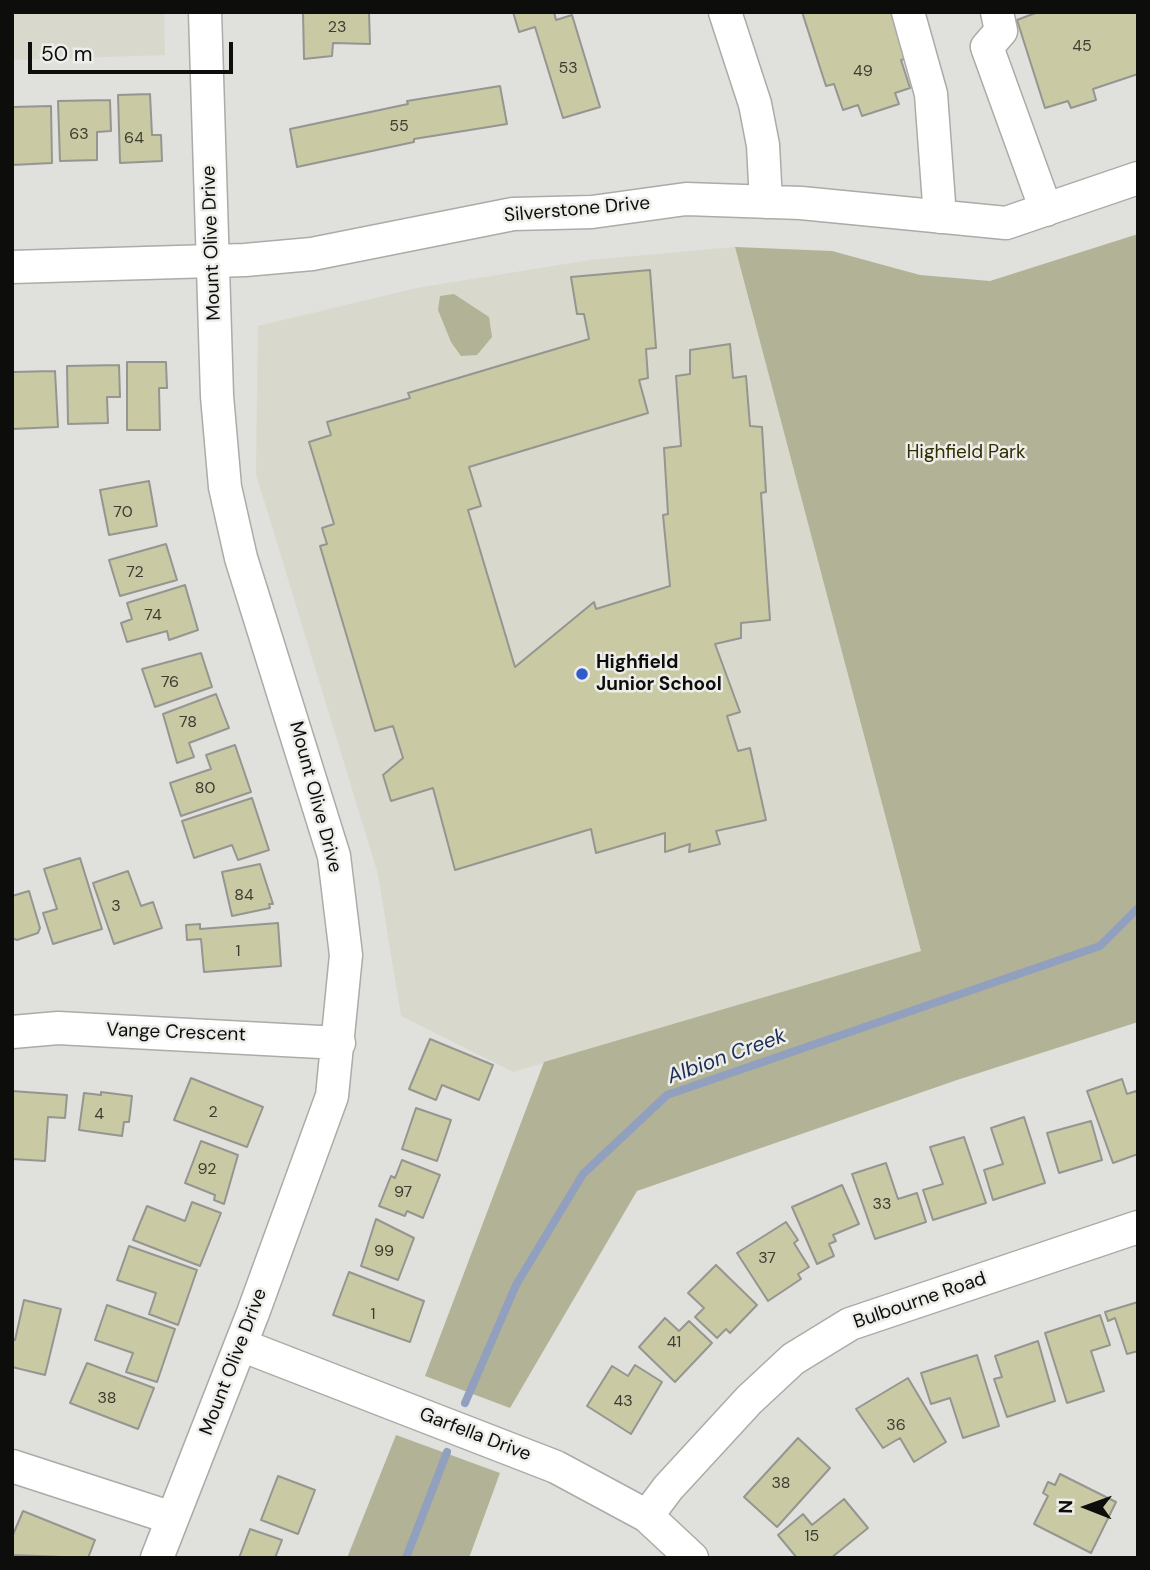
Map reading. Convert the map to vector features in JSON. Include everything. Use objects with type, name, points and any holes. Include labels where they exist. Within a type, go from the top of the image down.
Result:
[{"type":"street","name":"Mount Olive Drive","points":[[157,1558],[241,1345],[332,1096],[346,955],[334,856],[241,558],[225,487],[217,396],[205,12]]},
{"type":"street","points":[[725,12],[755,104],[763,145],[766,202]]},
{"type":"street","points":[[908,12],[932,94],[940,217]]},
{"type":"street","points":[[977,12],[1046,210]]},
{"type":"street","points":[[988,47],[1002,31],[997,12]]},
{"type":"street","name":"Silverstone Drive","points":[[12,267],[213,261],[312,254],[513,214],[592,212],[686,199],[766,202],[1006,223],[1138,178]]},
{"type":"street","name":"Vange Crescent","points":[[12,1032],[58,1028],[339,1043]]},
{"type":"street","name":"Bulbourne Road","points":[[646,1516],[668,1488],[749,1400],[793,1359],[850,1324],[1138,1227]]},
{"type":"street","name":"Garfella Drive","points":[[241,1345],[556,1466],[646,1516],[692,1558]]},
{"type":"street","points":[[12,1466],[172,1518]]},
{"type":"shaded area","points":[[12,12],[164,12],[165,55],[12,60]]},
{"type":"shaded area","name":"Highfield Junior School","points":[[735,247],[921,951],[513,1072],[401,1016],[378,874],[256,474],[258,326],[417,288],[590,260]]},
{"type":"green space","name":"Highfield Park","points":[[1138,234],[1138,1022],[957,1080],[637,1191],[510,1408],[425,1376],[544,1062],[921,951],[735,247],[832,251],[920,275],[990,281]]},
{"type":"green space","points":[[454,294],[489,317],[492,337],[477,355],[461,356],[451,342],[438,310],[440,296]]},
{"type":"green space","points":[[396,1435],[500,1473],[469,1558],[347,1558]]},
{"type":"building","points":[[303,12],[369,12],[370,44],[333,43],[332,56],[304,59]]},
{"type":"building","points":[[513,12],[554,12],[556,20],[572,15],[600,107],[563,118],[535,27],[519,32]]},
{"type":"building","points":[[802,12],[893,12],[908,58],[901,60],[910,88],[895,93],[899,104],[862,116],[858,105],[843,110],[834,84],[826,86]]},
{"type":"building","points":[[1038,12],[1138,12],[1138,74],[1093,89],[1096,100],[1071,108],[1068,101],[1045,108],[1017,20]]},
{"type":"building","points":[[500,86],[507,124],[414,139],[414,142],[297,167],[290,129],[408,104],[407,101]]},
{"type":"building","points":[[150,94],[152,135],[161,135],[162,161],[120,163],[118,95]]},
{"type":"building","points":[[110,100],[111,131],[97,132],[97,160],[60,161],[58,101]]},
{"type":"building","points":[[51,106],[52,163],[12,165],[12,107]]},
{"type":"building","points":[[650,270],[656,348],[646,349],[648,378],[639,380],[648,413],[469,467],[481,506],[468,510],[515,667],[594,602],[596,609],[670,586],[663,515],[668,514],[664,448],[681,446],[676,376],[690,374],[690,350],[730,344],[733,378],[746,376],[750,426],[762,427],[766,492],[761,493],[770,620],[741,623],[741,638],[715,644],[740,712],[727,716],[738,751],[750,748],[766,820],[716,831],[720,844],[689,852],[690,844],[665,852],[665,833],[596,853],[591,829],[455,870],[433,788],[391,801],[383,775],[403,758],[393,726],[375,731],[320,546],[327,544],[322,528],[334,524],[309,442],[331,435],[327,422],[410,398],[408,393],[589,339],[584,314],[577,314],[571,277]]},
{"type":"building","points":[[127,362],[166,362],[167,388],[159,388],[160,430],[127,430]]},
{"type":"building","points":[[119,365],[120,397],[107,397],[108,423],[68,424],[67,366]]},
{"type":"building","points":[[55,371],[58,427],[12,429],[12,372]]},
{"type":"building","points":[[149,481],[157,526],[109,535],[100,490]]},
{"type":"building","points":[[166,544],[177,580],[120,596],[109,560]]},
{"type":"building","points":[[185,585],[198,630],[169,640],[167,631],[127,642],[121,623],[132,619],[127,603]]},
{"type":"building","points":[[201,653],[212,687],[155,707],[142,669]]},
{"type":"building","points":[[216,694],[229,728],[189,743],[194,757],[177,763],[163,714]]},
{"type":"building","points":[[235,745],[251,792],[181,816],[170,783],[211,769],[206,755]]},
{"type":"building","points":[[252,798],[269,850],[238,860],[232,845],[194,858],[182,821]]},
{"type":"building","points":[[80,858],[102,929],[53,944],[43,913],[57,909],[44,869]]},
{"type":"building","points":[[260,864],[273,904],[269,904],[270,908],[232,916],[222,872]]},
{"type":"building","points":[[128,871],[141,906],[153,902],[162,928],[114,944],[93,883]]},
{"type":"building","points":[[29,891],[40,928],[38,933],[17,940],[12,938],[12,896]]},
{"type":"building","points":[[278,923],[281,966],[204,972],[201,939],[187,940],[186,925],[200,924],[200,929]]},
{"type":"building","points":[[430,1039],[493,1065],[479,1100],[442,1085],[436,1100],[409,1089]]},
{"type":"building","points":[[191,1078],[263,1107],[247,1147],[174,1120]]},
{"type":"building","points":[[1122,1079],[1127,1094],[1136,1091],[1138,1095],[1138,1154],[1113,1163],[1087,1091]]},
{"type":"building","points":[[12,1091],[67,1095],[65,1118],[48,1117],[45,1161],[12,1159]]},
{"type":"building","points":[[101,1092],[132,1096],[129,1122],[124,1122],[122,1136],[79,1130],[84,1093],[101,1095]]},
{"type":"building","points":[[416,1108],[451,1120],[437,1161],[402,1149]]},
{"type":"building","points":[[1024,1117],[1045,1183],[993,1200],[984,1170],[1003,1164],[991,1128]]},
{"type":"building","points":[[1091,1121],[1102,1160],[1059,1173],[1047,1133]]},
{"type":"building","points":[[964,1137],[986,1203],[933,1220],[923,1190],[943,1184],[930,1147]]},
{"type":"building","points":[[201,1141],[238,1155],[224,1204],[214,1200],[215,1195],[185,1183]]},
{"type":"building","points":[[402,1160],[440,1175],[423,1218],[407,1211],[405,1216],[379,1206],[391,1176],[395,1178]]},
{"type":"building","points":[[886,1163],[898,1199],[917,1193],[926,1222],[875,1239],[852,1174]]},
{"type":"building","points":[[842,1185],[859,1224],[833,1235],[836,1241],[829,1244],[834,1256],[817,1264],[792,1207]]},
{"type":"building","points":[[192,1202],[221,1213],[200,1266],[133,1240],[147,1206],[185,1221]]},
{"type":"building","points":[[376,1219],[414,1238],[398,1280],[361,1266]]},
{"type":"building","points":[[786,1222],[798,1240],[794,1243],[809,1267],[798,1274],[801,1279],[768,1301],[737,1253]]},
{"type":"building","points":[[129,1246],[197,1270],[178,1325],[149,1314],[156,1293],[117,1280]]},
{"type":"building","points":[[716,1265],[757,1305],[730,1333],[726,1329],[717,1338],[695,1317],[704,1308],[688,1293]]},
{"type":"building","points":[[349,1272],[424,1301],[410,1342],[333,1315]]},
{"type":"building","points":[[24,1300],[61,1309],[45,1375],[12,1367],[12,1339],[15,1340]]},
{"type":"building","points":[[1138,1302],[1138,1351],[1127,1354],[1115,1318],[1108,1321],[1105,1312]]},
{"type":"building","points":[[107,1305],[175,1329],[157,1382],[126,1372],[133,1353],[95,1340]]},
{"type":"building","points":[[1100,1315],[1110,1345],[1091,1351],[1104,1391],[1067,1403],[1045,1333]]},
{"type":"building","points":[[665,1318],[679,1331],[689,1321],[712,1343],[675,1382],[639,1347]]},
{"type":"building","points":[[1038,1341],[1055,1401],[1007,1417],[994,1379],[1002,1377],[995,1356]]},
{"type":"building","points":[[977,1355],[999,1426],[963,1438],[950,1398],[931,1404],[921,1373]]},
{"type":"building","points":[[87,1363],[154,1388],[138,1429],[70,1403]]},
{"type":"building","points":[[635,1365],[662,1382],[631,1434],[587,1406],[612,1366],[628,1376]]},
{"type":"building","points":[[908,1378],[946,1442],[914,1462],[900,1438],[883,1448],[856,1409]]},
{"type":"building","points":[[798,1438],[830,1468],[777,1527],[744,1497]]},
{"type":"building","points":[[1060,1474],[1116,1502],[1091,1553],[1034,1524],[1048,1496],[1043,1493],[1048,1482],[1055,1485]]},
{"type":"building","points":[[278,1476],[315,1490],[298,1534],[261,1520]]},
{"type":"building","points":[[844,1499],[868,1528],[831,1558],[797,1558],[778,1535],[803,1514],[812,1525]]},
{"type":"building","points":[[23,1511],[95,1540],[88,1558],[12,1555],[12,1537]]},
{"type":"building","points":[[250,1529],[282,1540],[275,1558],[239,1558]]},
{"type":"waterway","name":"Albion Creek","points":[[465,1403],[516,1285],[583,1174],[667,1095],[1100,946],[1138,908]]},
{"type":"waterway","name":"Albion Creek","points":[[406,1558],[447,1452]]},
{"type":"place","name":"Highfield Junior School","points":[[582,674]]}]
